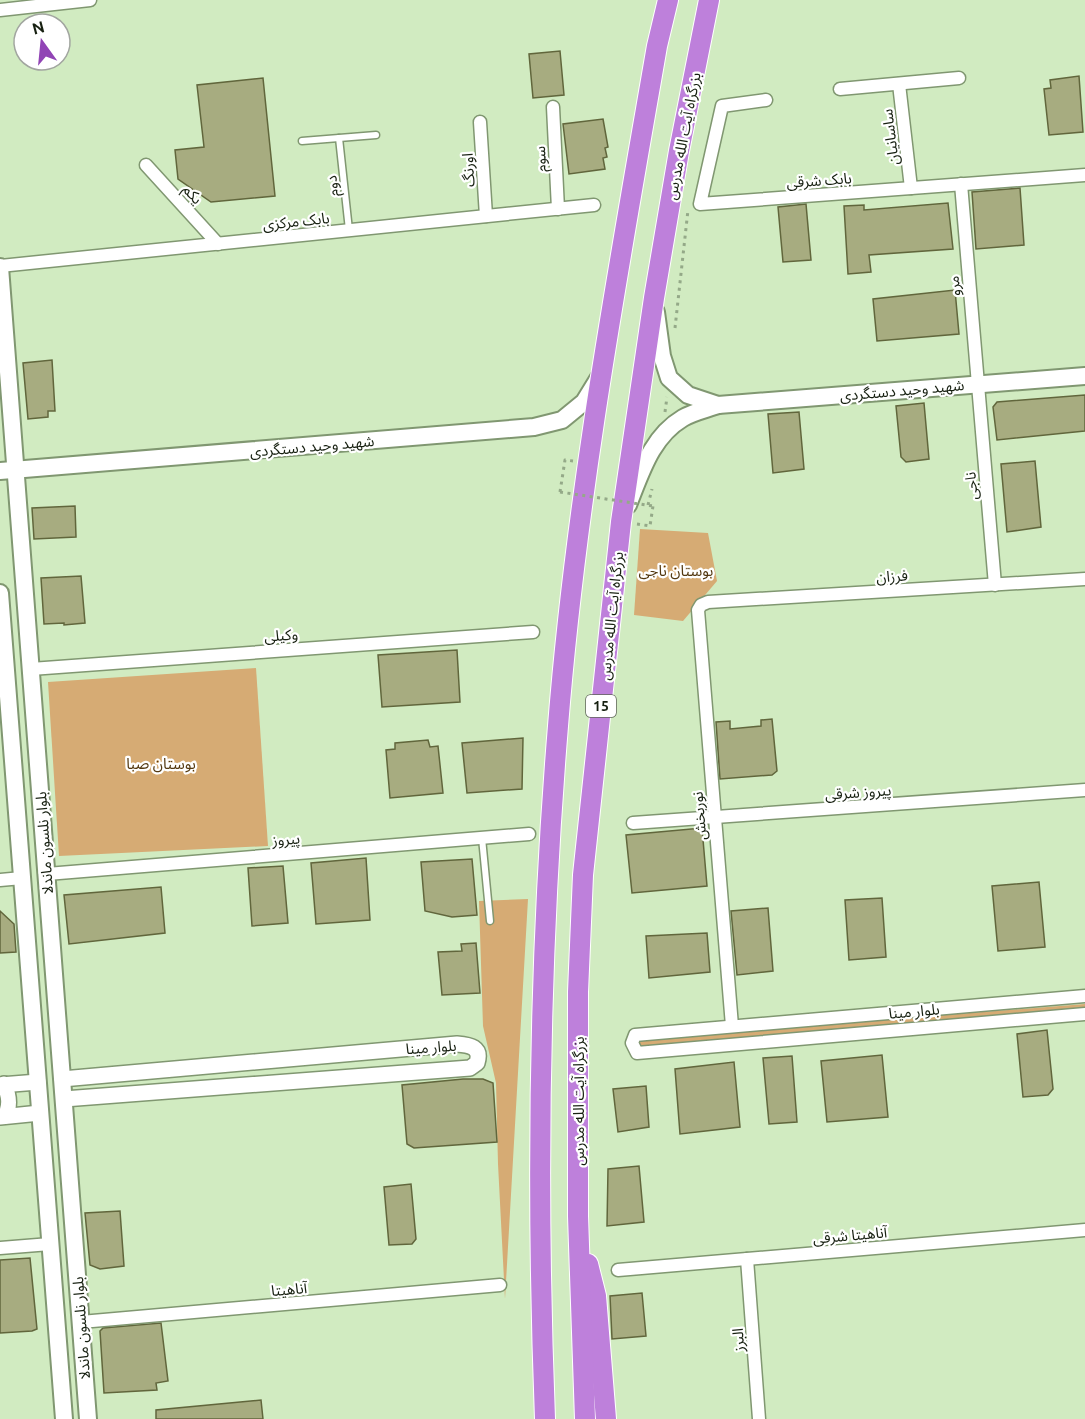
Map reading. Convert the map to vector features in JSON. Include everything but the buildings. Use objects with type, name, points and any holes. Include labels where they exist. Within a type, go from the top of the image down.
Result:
[{"type":"highway","points":[[545,1419],[541,1219],[542,989],[559,714],[568,626],[601,374],[654,67],[668,0]]},
{"type":"highway","name":"بزرگراه آیت الله مدرس","points":[[585,1419],[578,1216],[578,992],[583,875],[621,522],[654,298],[679,152],[709,0]]},
{"type":"highway","points":[[578,1216],[596,1296],[606,1419]]},
{"type":"highway","points":[[537,1419],[544,1381]]},
{"type":"main road","points":[[654,67],[660,0]]},
{"type":"main road","name":"بلوار نلسون ماندلا","points":[[0,266],[8,471],[31,669],[88,1419]]},
{"type":"main road","points":[[654,298],[662,356],[669,378]]},
{"type":"main road","name":"شهید وحید دستگردی","points":[[8,471],[534,427],[562,420],[584,402],[601,374]]},
{"type":"main road","name":"شهید وحید دستگردی","points":[[621,522],[652,449],[663,433],[684,417],[718,405],[1085,376]]},
{"type":"main road","name":"شهید وحید دستگردی","points":[[669,378],[688,395],[718,405]]},
{"type":"main road","name":"بلوار نلسون ماندلا","points":[[0,593],[3,671],[22,878],[64,1419]]},
{"type":"main road","points":[[29,970],[54,967]]},
{"type":"street","points":[[0,10],[90,0]]},
{"type":"street","points":[[840,89],[959,78]]},
{"type":"street","name":"ساسانیان","points":[[899,84],[911,188]]},
{"type":"street","name":"بابک شرقی","points":[[766,100],[722,106],[700,204],[1085,175]]},
{"type":"street","name":"سوم","points":[[553,107],[558,209]]},
{"type":"street","name":"اورنگ","points":[[480,122],[486,216]]},
{"type":"street","name":"یکم","points":[[146,165],[218,244]]},
{"type":"street","name":"مرو","points":[[961,184],[978,384]]},
{"type":"street","name":"بابک مرکزی","points":[[0,266],[594,206]]},
{"type":"street","name":"ناجی","points":[[978,384],[995,585]]},
{"type":"street","name":"فرزان","points":[[702,605],[708,602],[1085,579]]},
{"type":"street","name":"نوربخش","points":[[702,605],[698,610],[732,1026]]},
{"type":"street","name":"وكيلی","points":[[31,669],[533,632]]},
{"type":"street","name":"پیروز شرقی","points":[[633,823],[1085,790]]},
{"type":"street","name":"پیروز","points":[[47,874],[529,834]]},
{"type":"street","points":[[0,880],[22,878]]},
{"type":"street","name":"بلوار مینا","points":[[1085,996],[635,1035],[632,1043],[637,1053],[1085,1014]]},
{"type":"street","name":"بلوار مینا","points":[[62,1079],[457,1044],[473,1046],[478,1051],[479,1057],[477,1063],[470,1068],[64,1099]]},
{"type":"street","points":[[86,1077],[84,1091],[86,1097]]},
{"type":"street","points":[[2,1084],[38,1082]]},
{"type":"street","points":[[2,1084],[8,1093],[9,1102],[2,1117]]},
{"type":"street","points":[[2,1117],[40,1113]]},
{"type":"street","name":"آناهیتا شرقی","points":[[618,1270],[1085,1230]]},
{"type":"street","points":[[0,1248],[50,1244]]},
{"type":"street","name":"البرز","points":[[747,1259],[759,1419]]},
{"type":"street","name":"آناهیتا","points":[[81,1322],[500,1285]]},
{"type":"lane","points":[[302,141],[376,135]]},
{"type":"lane","name":"دوم","points":[[339,138],[349,230]]},
{"type":"lane","points":[[482,838],[490,921]]},
{"type":"path","points":[[663,433],[669,378]]},
{"type":"path","points":[[565,460],[560,492],[653,506],[650,526]]},
{"type":"green space","name":"بوستان ناجی","points":[[640,529],[708,533],[717,581],[683,621],[634,615]]},
{"type":"green space","name":"بوستان صبا","points":[[256,668],[268,846],[59,856],[48,682]]},
{"type":"green space","points":[[528,899],[505,1299],[496,1083],[483,1026],[479,901]]},
{"type":"green space","points":[[1085,1004],[1085,1007],[638,1048],[636,1039]]}]
